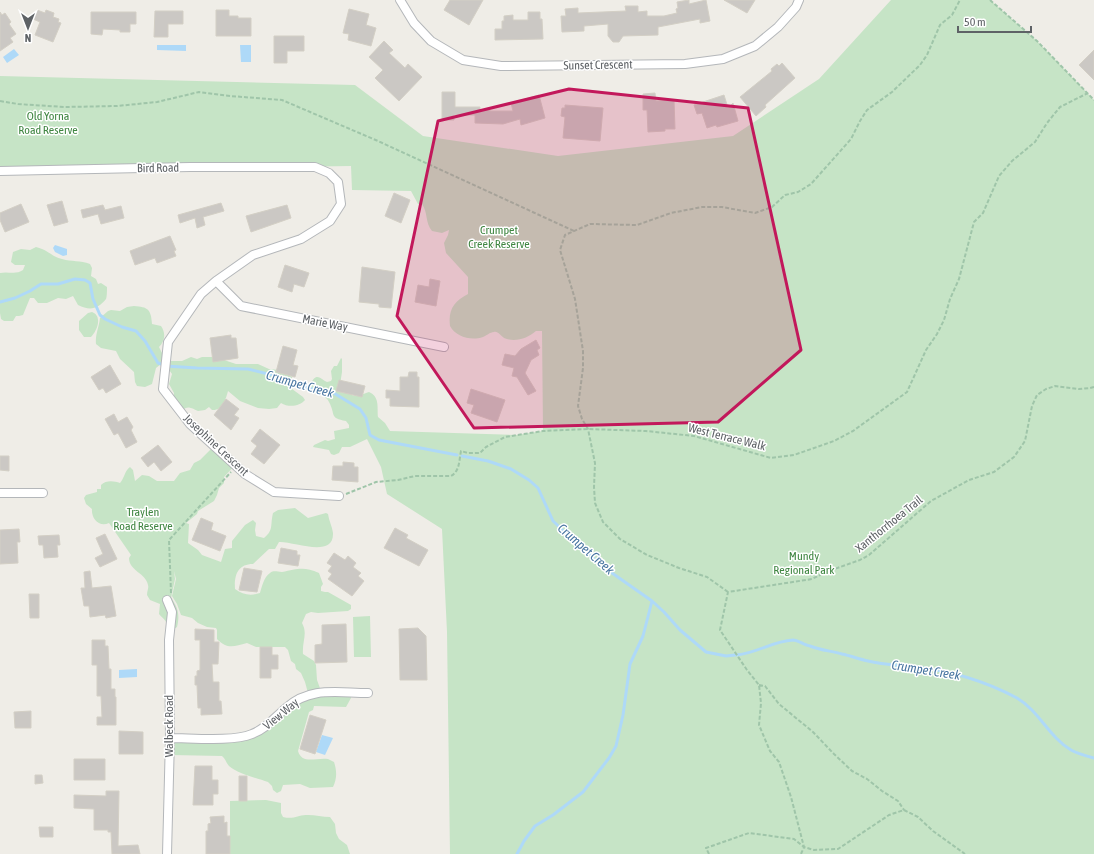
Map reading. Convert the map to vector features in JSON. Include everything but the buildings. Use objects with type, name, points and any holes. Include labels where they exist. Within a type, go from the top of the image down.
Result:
[{"type":"street","name":"Sunset Crescent","points":[[400,0],[414,23],[431,41],[463,60],[509,66],[685,64],[723,58],[755,46],[778,27],[796,7],[799,0]]},
{"type":"street","name":"Bird Road","points":[[0,171],[315,166]]},
{"type":"street","name":"Josephine Crescent","points":[[315,166],[329,173],[338,182],[340,204],[330,221],[301,239],[253,255],[216,281],[201,294],[168,342],[163,389],[190,424],[245,474],[274,492],[339,496]]},
{"type":"street","name":"Marie Way","points":[[216,281],[241,306],[444,347]]},
{"type":"street","points":[[0,493],[43,493]]},
{"type":"street","name":"Walbeck Road","points":[[167,600],[172,612],[169,640],[170,738],[167,854]]},
{"type":"street","name":"View Way","points":[[170,738],[234,738],[247,736],[268,726],[286,707],[307,694],[319,692],[368,693]]},
{"type":"path","points":[[801,854],[804,847],[791,797],[779,762],[770,751],[759,725],[761,703],[758,685],[720,630],[728,592],[707,577],[679,568],[648,555],[620,539],[603,522],[595,503],[595,463],[588,429],[582,419],[578,406],[583,368],[583,351],[575,299],[560,250],[565,236],[590,224],[637,225],[671,213],[702,207],[722,207],[755,213],[772,207],[785,195],[798,192],[810,184],[851,139],[867,110],[892,92],[920,65],[927,55],[940,25],[952,15],[960,0]]},
{"type":"path","points":[[990,0],[1037,41],[1094,100]]},
{"type":"path","points":[[0,101],[18,104],[64,107],[117,106],[157,102],[199,92],[282,100],[574,231]]},
{"type":"path","name":"West Terrace Walk","points":[[339,496],[376,482],[398,480],[415,476],[451,476],[458,469],[461,452],[480,453],[486,447],[505,437],[530,432],[588,429],[694,436],[771,458],[794,455],[834,441],[853,431],[907,392],[926,350],[937,334],[944,320],[950,299],[959,279],[974,222],[983,213],[999,176],[1012,161],[1035,142],[1060,108],[1088,93]]},
{"type":"path","name":"Xanthorrhoea Trail","points":[[728,592],[812,580],[826,572],[860,560],[869,555],[931,501],[969,480],[994,472],[1014,457],[1025,441],[1032,406],[1038,395],[1046,389],[1055,386],[1079,389],[1094,387]]},
{"type":"path","points":[[167,600],[171,594],[169,540],[236,466]]},
{"type":"path","points":[[758,685],[766,686],[780,704],[809,728],[852,771],[867,779],[882,791],[898,800],[904,810],[918,817],[933,831],[965,854]]},
{"type":"path","points":[[709,854],[706,848],[749,833],[794,839],[804,847],[814,850],[838,848],[889,816],[904,810]]},
{"type":"highlighted area","points":[[569,89],[748,108],[801,350],[718,422],[474,428],[397,316],[438,121]]},
{"type":"green space","name":"Mundy Regional Park","points":[[891,0],[990,0],[1037,41],[1094,100],[1094,854],[450,854],[447,632],[442,529],[387,494],[381,467],[367,439],[350,447],[342,447],[339,453],[334,455],[331,454],[329,450],[313,447],[314,445],[325,440],[328,441],[335,439],[334,431],[349,428],[349,425],[346,421],[335,417],[326,398],[313,393],[311,383],[317,377],[327,382],[331,381],[331,371],[334,366],[337,366],[341,358],[342,372],[339,391],[355,396],[369,392],[373,394],[377,403],[378,417],[385,423],[390,431],[517,435],[543,431],[542,331],[536,331],[525,338],[517,340],[504,338],[495,332],[474,339],[464,337],[456,333],[450,326],[450,315],[456,303],[468,294],[468,277],[446,253],[444,243],[449,230],[442,233],[432,231],[428,225],[424,207],[422,204],[418,204],[411,191],[352,190],[351,166],[0,171],[0,76],[355,85],[423,136],[558,156],[733,136],[819,79]]},
{"type":"green space","points":[[36,247],[58,258],[90,264],[92,268],[91,276],[96,279],[98,284],[101,283],[107,287],[106,299],[97,307],[86,308],[78,305],[73,296],[66,299],[58,298],[47,303],[38,303],[34,298],[30,298],[23,315],[16,316],[13,321],[4,321],[1,319],[0,273],[18,272],[23,270],[25,265],[15,265],[11,262],[13,252],[21,249],[30,250]]},
{"type":"green space","points":[[134,306],[146,308],[150,312],[152,324],[161,326],[164,334],[163,342],[159,347],[162,353],[161,364],[156,368],[152,384],[145,387],[137,386],[134,372],[120,359],[116,351],[101,348],[96,344],[100,318],[108,311],[120,311],[127,307]]},
{"type":"green space","points":[[92,312],[98,320],[97,328],[91,337],[84,337],[79,330],[79,321],[88,313]]},
{"type":"green space","points":[[191,357],[197,359],[202,357],[215,357],[236,364],[258,364],[269,369],[279,370],[292,377],[288,386],[305,400],[294,406],[284,405],[281,403],[277,408],[258,408],[240,401],[228,391],[223,404],[218,409],[212,410],[209,407],[205,410],[198,411],[188,407],[175,411],[173,406],[174,393],[169,384],[172,374],[167,367],[169,361],[182,361]]},
{"type":"green space","name":"Traylen Road Reserve","points":[[214,446],[235,465],[224,477],[224,483],[219,488],[214,501],[198,511],[197,514],[186,523],[189,524],[188,543],[202,555],[221,562],[225,549],[232,548],[232,541],[245,525],[253,520],[256,523],[256,536],[264,538],[270,530],[273,513],[278,510],[295,508],[308,518],[326,513],[328,514],[333,533],[332,541],[327,545],[312,547],[279,542],[275,549],[269,549],[253,564],[248,564],[240,568],[235,579],[235,589],[241,593],[250,595],[260,593],[265,579],[271,572],[309,569],[319,573],[323,584],[321,591],[328,592],[351,605],[351,609],[348,611],[311,612],[306,614],[302,623],[305,631],[303,654],[314,661],[316,665],[317,680],[321,691],[308,693],[301,673],[296,669],[295,664],[291,661],[288,650],[285,647],[256,647],[247,643],[235,646],[224,645],[217,639],[216,628],[207,627],[198,623],[192,618],[181,615],[172,596],[176,579],[174,571],[175,579],[171,598],[177,608],[178,619],[177,627],[174,629],[169,629],[159,614],[160,604],[150,600],[147,595],[147,581],[132,566],[129,558],[131,555],[109,523],[102,524],[96,521],[93,516],[92,509],[86,504],[84,498],[86,495],[97,492],[97,489],[101,489],[101,485],[105,482],[113,481],[120,483],[130,467],[133,470],[135,481],[142,475],[149,476],[157,481],[174,481],[180,473],[190,470],[194,463],[200,460]]},
{"type":"green space","points":[[370,616],[371,657],[354,657],[353,617]]},
{"type":"green space","points":[[351,694],[351,698],[346,707],[314,706],[313,710],[309,712],[298,751],[303,758],[306,759],[328,759],[334,762],[336,775],[333,787],[310,788],[300,784],[283,785],[281,791],[277,793],[268,782],[242,774],[233,769],[228,765],[222,756],[171,755],[171,739],[252,736],[307,695]]},
{"type":"green space","points":[[266,800],[281,803],[281,813],[283,817],[291,818],[311,815],[330,817],[335,824],[336,833],[339,839],[347,845],[350,854],[230,854],[230,801]]},
{"type":"water","points":[[157,45],[186,45],[186,51],[157,50]]},
{"type":"water","points":[[240,45],[251,45],[251,62],[241,62]]},
{"type":"water","points":[[14,49],[19,55],[7,63],[3,57]]},
{"type":"water","points":[[55,245],[67,249],[67,255],[63,256],[55,252],[53,248]]},
{"type":"water","points":[[137,669],[137,677],[119,678],[119,670]]},
{"type":"water","points":[[322,735],[333,738],[325,755],[316,752]]},
{"type":"waterway","name":"Crumpet Creek","points":[[0,302],[15,298],[41,284],[58,284],[75,279],[85,280],[90,283],[93,299],[100,315],[122,327],[136,331],[145,341],[158,363],[164,365]]},
{"type":"waterway","name":"Crumpet Creek","points":[[166,366],[248,369],[276,376],[308,388],[332,392],[360,409],[366,418],[370,435],[379,440],[457,455]]},
{"type":"waterway","name":"Crumpet Creek","points":[[462,456],[488,461],[511,469],[529,480],[538,488],[553,521],[568,535],[579,541],[591,556],[602,566],[652,601],[680,630],[706,652],[726,656],[735,655]]},
{"type":"waterway","points":[[517,854],[535,826],[553,815],[583,792],[609,758],[616,746],[623,715],[630,664],[643,636],[652,601]]},
{"type":"waterway","name":"Crumpet Creek","points":[[737,655],[751,652],[779,642],[793,640],[818,649],[874,662],[910,666],[955,674],[993,687],[1017,698],[1032,710],[1063,745],[1076,753],[1094,758]]},
{"type":"park label","name":"Old Yorna Road Reserve","points":[[48,123]]},
{"type":"park label","name":"Crumpet Creek Reserve","points":[[499,237]]}]
